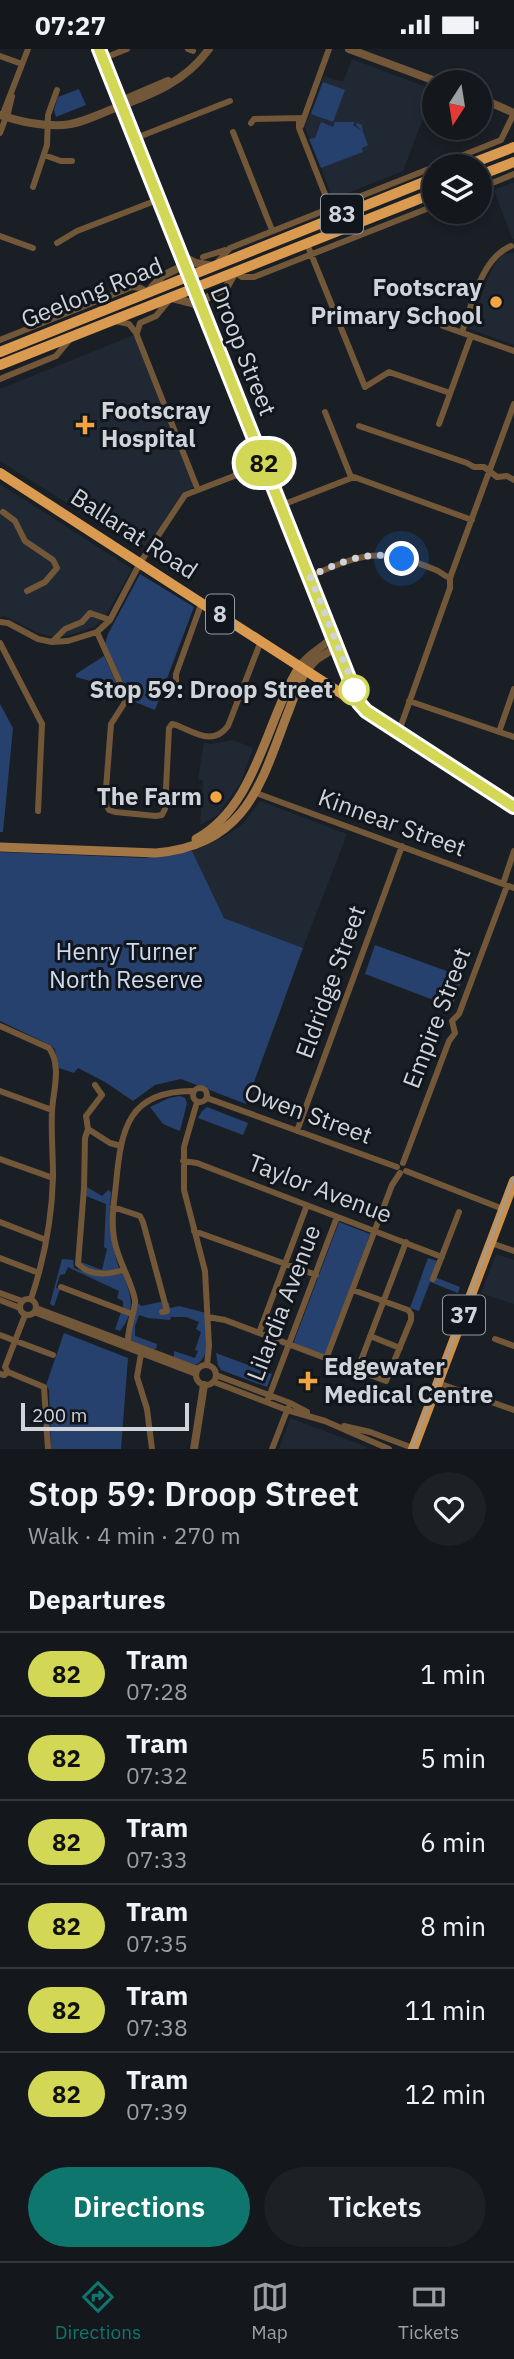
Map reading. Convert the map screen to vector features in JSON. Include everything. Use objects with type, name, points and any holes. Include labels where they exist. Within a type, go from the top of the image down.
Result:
[{"type":"highway","points":[[492,156],[509,149]]},
{"type":"highway","points":[[492,170],[512,163]]},
{"type":"highway","name":"Geelong Road","points":[[0,352],[213,267],[332,213],[422,183]]},
{"type":"highway","name":"Geelong Road","points":[[0,365],[422,197]]},
{"type":"highway","points":[[251,251],[247,255],[248,259],[267,260]]},
{"type":"highway","name":"Droop Street","points":[[191,276],[196,288]]},
{"type":"highway","name":"Ballarat Road","points":[[0,470],[514,805]]},
{"type":"main road","points":[[133,852],[170,848],[200,837],[223,819],[245,789],[272,722],[303,669]]},
{"type":"main road","points":[[0,847],[168,852],[205,840],[235,820],[256,793],[303,669]]},
{"type":"main road","points":[[272,722],[283,726]]},
{"type":"main road","points":[[262,745],[274,750]]},
{"type":"main road","points":[[245,789],[256,793]]},
{"type":"main road","name":"37","points":[[414,1448],[514,1181]]},
{"type":"street","points":[[0,133],[3,115],[28,49]]},
{"type":"street","points":[[103,53],[127,49]]},
{"type":"street","points":[[3,115],[26,124],[74,123],[190,70],[209,49]]},
{"type":"street","points":[[329,49],[299,129],[332,213]]},
{"type":"street","points":[[349,49],[422,76]]},
{"type":"street","name":"Droop Street","points":[[103,53],[191,276]]},
{"type":"street","points":[[0,56],[22,64]]},
{"type":"street","points":[[33,187],[48,143],[48,115],[57,90]]},
{"type":"street","points":[[136,138],[230,101]]},
{"type":"street","points":[[470,154],[501,140],[512,111],[492,103]]},
{"type":"street","points":[[252,121],[301,118]]},
{"type":"street","points":[[233,132],[272,230]]},
{"type":"street","points":[[492,183],[511,175],[509,149]]},
{"type":"street","points":[[44,155],[61,161],[72,161]]},
{"type":"street","points":[[203,257],[272,230],[332,213],[422,175]]},
{"type":"street","points":[[57,243],[77,231],[160,198]]},
{"type":"street","points":[[412,215],[422,199]]},
{"type":"street","points":[[137,335],[138,325],[156,316],[172,298],[203,305],[226,288],[236,272],[251,278],[422,211]]},
{"type":"street","points":[[0,236],[33,248]]},
{"type":"street","points":[[307,244],[365,387],[389,372],[450,393]]},
{"type":"street","points":[[462,332],[488,268],[500,250],[511,246]]},
{"type":"street","points":[[0,340],[132,287],[148,292],[161,276],[182,266],[184,260],[213,267],[230,248]]},
{"type":"street","name":"Droop Street","points":[[196,288],[362,707]]},
{"type":"street","points":[[112,321],[128,324],[137,335],[198,489]]},
{"type":"street","points":[[443,326],[514,351]]},
{"type":"street","points":[[439,424],[471,335]]},
{"type":"street","points":[[0,379],[54,357],[72,337]]},
{"type":"street","points":[[399,731],[450,588],[450,578],[514,404]]},
{"type":"street","points":[[325,412],[351,477]]},
{"type":"street","points":[[359,426],[474,467],[484,467],[496,476],[507,476],[514,480]]},
{"type":"street","points":[[0,622],[8,622],[38,639],[52,642],[68,641],[97,632],[110,620],[140,563],[185,495],[265,464]]},
{"type":"street","points":[[282,505],[357,477],[472,520]]},
{"type":"street","points":[[3,512],[15,521],[25,541],[53,560],[57,568],[45,582],[27,591]]},
{"type":"street","points":[[310,576],[354,558],[379,554],[394,556],[438,571],[450,578]]},
{"type":"street","points":[[176,684],[176,674],[202,603]]},
{"type":"street","points":[[52,642],[65,629],[82,622],[90,613],[110,620]]},
{"type":"street","points":[[97,632],[127,699],[111,724],[105,802],[109,810],[129,814],[162,815],[165,809],[169,728],[172,724],[213,738],[222,734],[228,726],[261,641]]},
{"type":"street","points":[[303,669],[308,656],[326,645],[334,636]]},
{"type":"street","points":[[0,643],[42,724],[38,811]]},
{"type":"street","points":[[303,669],[338,646]]},
{"type":"street","points":[[499,732],[514,689]]},
{"type":"street","points":[[409,701],[514,737]]},
{"type":"street","name":"Kinnear Street","points":[[256,793],[508,886]]},
{"type":"street","name":"Eldridge Street","points":[[297,1131],[402,846]]},
{"type":"street","name":"Empire Street","points":[[326,1359],[391,1185],[401,1169],[449,1041],[455,1033],[452,1021],[459,1014],[508,886],[514,851]]},
{"type":"street","points":[[0,1026],[42,1044],[52,1053],[55,1086],[52,1110],[53,1178],[46,1240],[39,1273],[31,1299],[21,1305],[0,1300]]},
{"type":"street","points":[[95,1085],[102,1095],[86,1116],[88,1129],[85,1138],[78,1264],[81,1268],[98,1274],[123,1270]]},
{"type":"street","points":[[128,1342],[135,1300],[114,1238],[113,1207],[124,1131],[144,1103],[164,1093],[204,1089],[207,1098],[204,1102],[197,1103]]},
{"type":"street","points":[[0,1091],[52,1110]]},
{"type":"street","points":[[194,1091],[192,1097],[197,1103]]},
{"type":"street","name":"Owen Street","points":[[207,1098],[503,1209]]},
{"type":"street","points":[[197,1103],[183,1161],[184,1190],[205,1271],[207,1365]]},
{"type":"street","points":[[88,1129],[110,1143],[121,1146]]},
{"type":"street","points":[[0,1159],[53,1178]]},
{"type":"street","name":"Taylor Avenue","points":[[183,1161],[197,1163],[442,1257]]},
{"type":"street","points":[[259,1333],[307,1205]]},
{"type":"street","points":[[113,1207],[139,1216],[144,1222],[167,1311],[162,1312]]},
{"type":"street","points":[[433,1279],[458,1212]]},
{"type":"street","name":"Lilardia Avenue","points":[[269,1399],[337,1217]]},
{"type":"street","points":[[0,1222],[46,1240]]},
{"type":"street","points":[[194,1231],[316,1275]]},
{"type":"street","points":[[357,1371],[406,1242]]},
{"type":"street","points":[[491,1243],[514,1251]]},
{"type":"street","points":[[0,1258],[39,1273]]},
{"type":"street","points":[[61,1287],[131,1317]]},
{"type":"street","points":[[208,1317],[225,1320],[386,1381],[411,1314],[408,1310],[353,1290]]},
{"type":"street","points":[[0,1293],[21,1305],[26,1315]]},
{"type":"street","points":[[31,1299],[35,1302],[35,1310]]},
{"type":"street","points":[[35,1310],[141,1354],[197,1372]]},
{"type":"street","points":[[48,1449],[44,1388],[3,1373],[26,1315],[35,1310],[128,1342],[197,1372]]},
{"type":"street","points":[[117,1338],[131,1317]]},
{"type":"street","points":[[0,1335],[53,1355]]},
{"type":"street","points":[[370,1336],[400,1348]]},
{"type":"street","points":[[495,1339],[514,1346]]},
{"type":"street","points":[[141,1354],[137,1377],[146,1409],[152,1449]]},
{"type":"street","points":[[197,1372],[207,1365]]},
{"type":"street","points":[[207,1365],[213,1368],[215,1378]]},
{"type":"street","points":[[197,1372],[199,1383],[204,1385]]},
{"type":"street","points":[[215,1378],[389,1449]]},
{"type":"street","points":[[194,1449],[204,1385],[215,1378]]},
{"type":"street","points":[[438,1383],[514,1410]]},
{"type":"street","points":[[272,1449],[288,1406]]},
{"type":"street","points":[[332,1424],[370,1432],[414,1448]]},
{"type":"shaded area","points":[[352,59],[422,85],[422,121],[403,171],[333,199],[305,127],[324,76],[343,82]]},
{"type":"shaded area","name":"Footscray Primary School","points":[[514,182],[514,239],[494,190]]},
{"type":"shaded area","name":"Footscray Primary School","points":[[514,253],[514,345],[469,329],[489,275],[501,254]]},
{"type":"shaded area","name":"Footscray Hospital","points":[[134,335],[194,487],[181,494],[148,546],[131,543],[0,461],[0,389]]},
{"type":"shaded area","points":[[0,484],[132,569],[106,615],[95,627],[67,636],[53,637],[38,633],[5,616],[0,617]]},
{"type":"shaded area","name":"The Farm","points":[[233,740],[253,748],[241,782],[218,815],[200,825],[203,780],[198,779],[204,742],[210,744]]},
{"type":"shaded area","points":[[260,801],[347,834],[303,948],[224,918],[192,851],[229,834],[243,824]]},
{"type":"shaded area","points":[[496,1254],[514,1260],[514,1304],[481,1293]]},
{"type":"shaded area","points":[[290,1418],[367,1447],[279,1449]]},
{"type":"green space","points":[[323,82],[345,90],[333,122],[311,114]]},
{"type":"green space","points":[[79,89],[86,105],[56,117],[54,110],[58,97]]},
{"type":"green space","points":[[321,122],[333,127],[335,122],[355,122],[353,125],[362,131],[356,125],[362,125],[368,145],[362,148],[363,152],[321,168],[309,139],[315,138]]},
{"type":"green space","points":[[140,574],[194,607],[155,710],[130,700],[105,644]]},
{"type":"green space","points":[[104,656],[119,689],[76,677],[76,674]]},
{"type":"green space","points":[[0,704],[13,728],[3,832],[0,832]]},
{"type":"green space","name":"Henry Turner North Reserve","points":[[192,851],[224,918],[303,948],[246,1104],[181,1079],[155,1085],[133,1101],[78,1068],[74,1073],[59,1068],[52,1046],[0,1021],[0,852],[145,858]]},
{"type":"green space","points":[[375,945],[463,977],[452,1007],[365,974]]},
{"type":"green space","points":[[180,1096],[185,1098],[187,1103],[180,1131],[163,1124],[150,1107]]},
{"type":"green space","points":[[207,1107],[248,1123],[243,1135],[198,1118]]},
{"type":"green space","points":[[87,1187],[102,1196],[108,1190],[111,1192],[111,1231],[119,1268],[114,1270],[100,1271],[81,1265],[81,1262],[102,1270],[107,1249],[104,1247],[106,1204],[86,1196]]},
{"type":"green space","points":[[339,1222],[370,1234],[325,1356],[293,1344]]},
{"type":"green space","points":[[428,1258],[437,1261],[432,1276],[460,1287],[458,1293],[430,1282],[419,1311],[410,1308]]},
{"type":"green space","points":[[62,1259],[73,1260],[74,1268],[92,1274],[123,1273],[131,1309],[120,1331],[115,1329],[123,1307],[123,1301],[117,1298],[119,1291],[68,1267],[65,1274],[60,1275],[56,1288],[60,1289],[54,1306],[50,1304]]},
{"type":"green space","points":[[137,1303],[142,1306],[169,1303],[170,1308],[179,1306],[206,1313],[206,1349],[201,1361],[196,1365],[174,1357],[174,1351],[195,1358],[198,1351],[195,1350],[201,1332],[196,1329],[199,1322],[186,1317],[171,1317],[170,1320],[139,1315],[135,1336],[157,1344],[156,1349],[131,1341],[129,1334]]},
{"type":"green space","points":[[64,1333],[128,1358],[121,1449],[51,1449],[49,1390],[46,1385]]},
{"type":"green space","points":[[216,1353],[272,1374],[267,1387],[221,1370]]},
{"type":"tram line","points":[[99,49],[360,705],[514,807]]},
{"type":"tram line","name":"82","points":[[99,49],[359,703],[366,711],[514,807]]},
{"type":"tram line","points":[[412,1449],[514,1177]]},
{"type":"place","name":"Footscray Primary School","points":[[496,302]]},
{"type":"place","name":"Footscray Hospital","points":[[85,425]]},
{"type":"place","name":"Stop 59: Droop Street","points":[[354,690]]},
{"type":"place","name":"The Farm","points":[[216,797]]},
{"type":"place","name":"Edgewater Medical Centre","points":[[308,1381]]},
{"type":"route","points":[[354,690],[356,692],[310,576],[363,556],[382,554],[402,559]]}]
